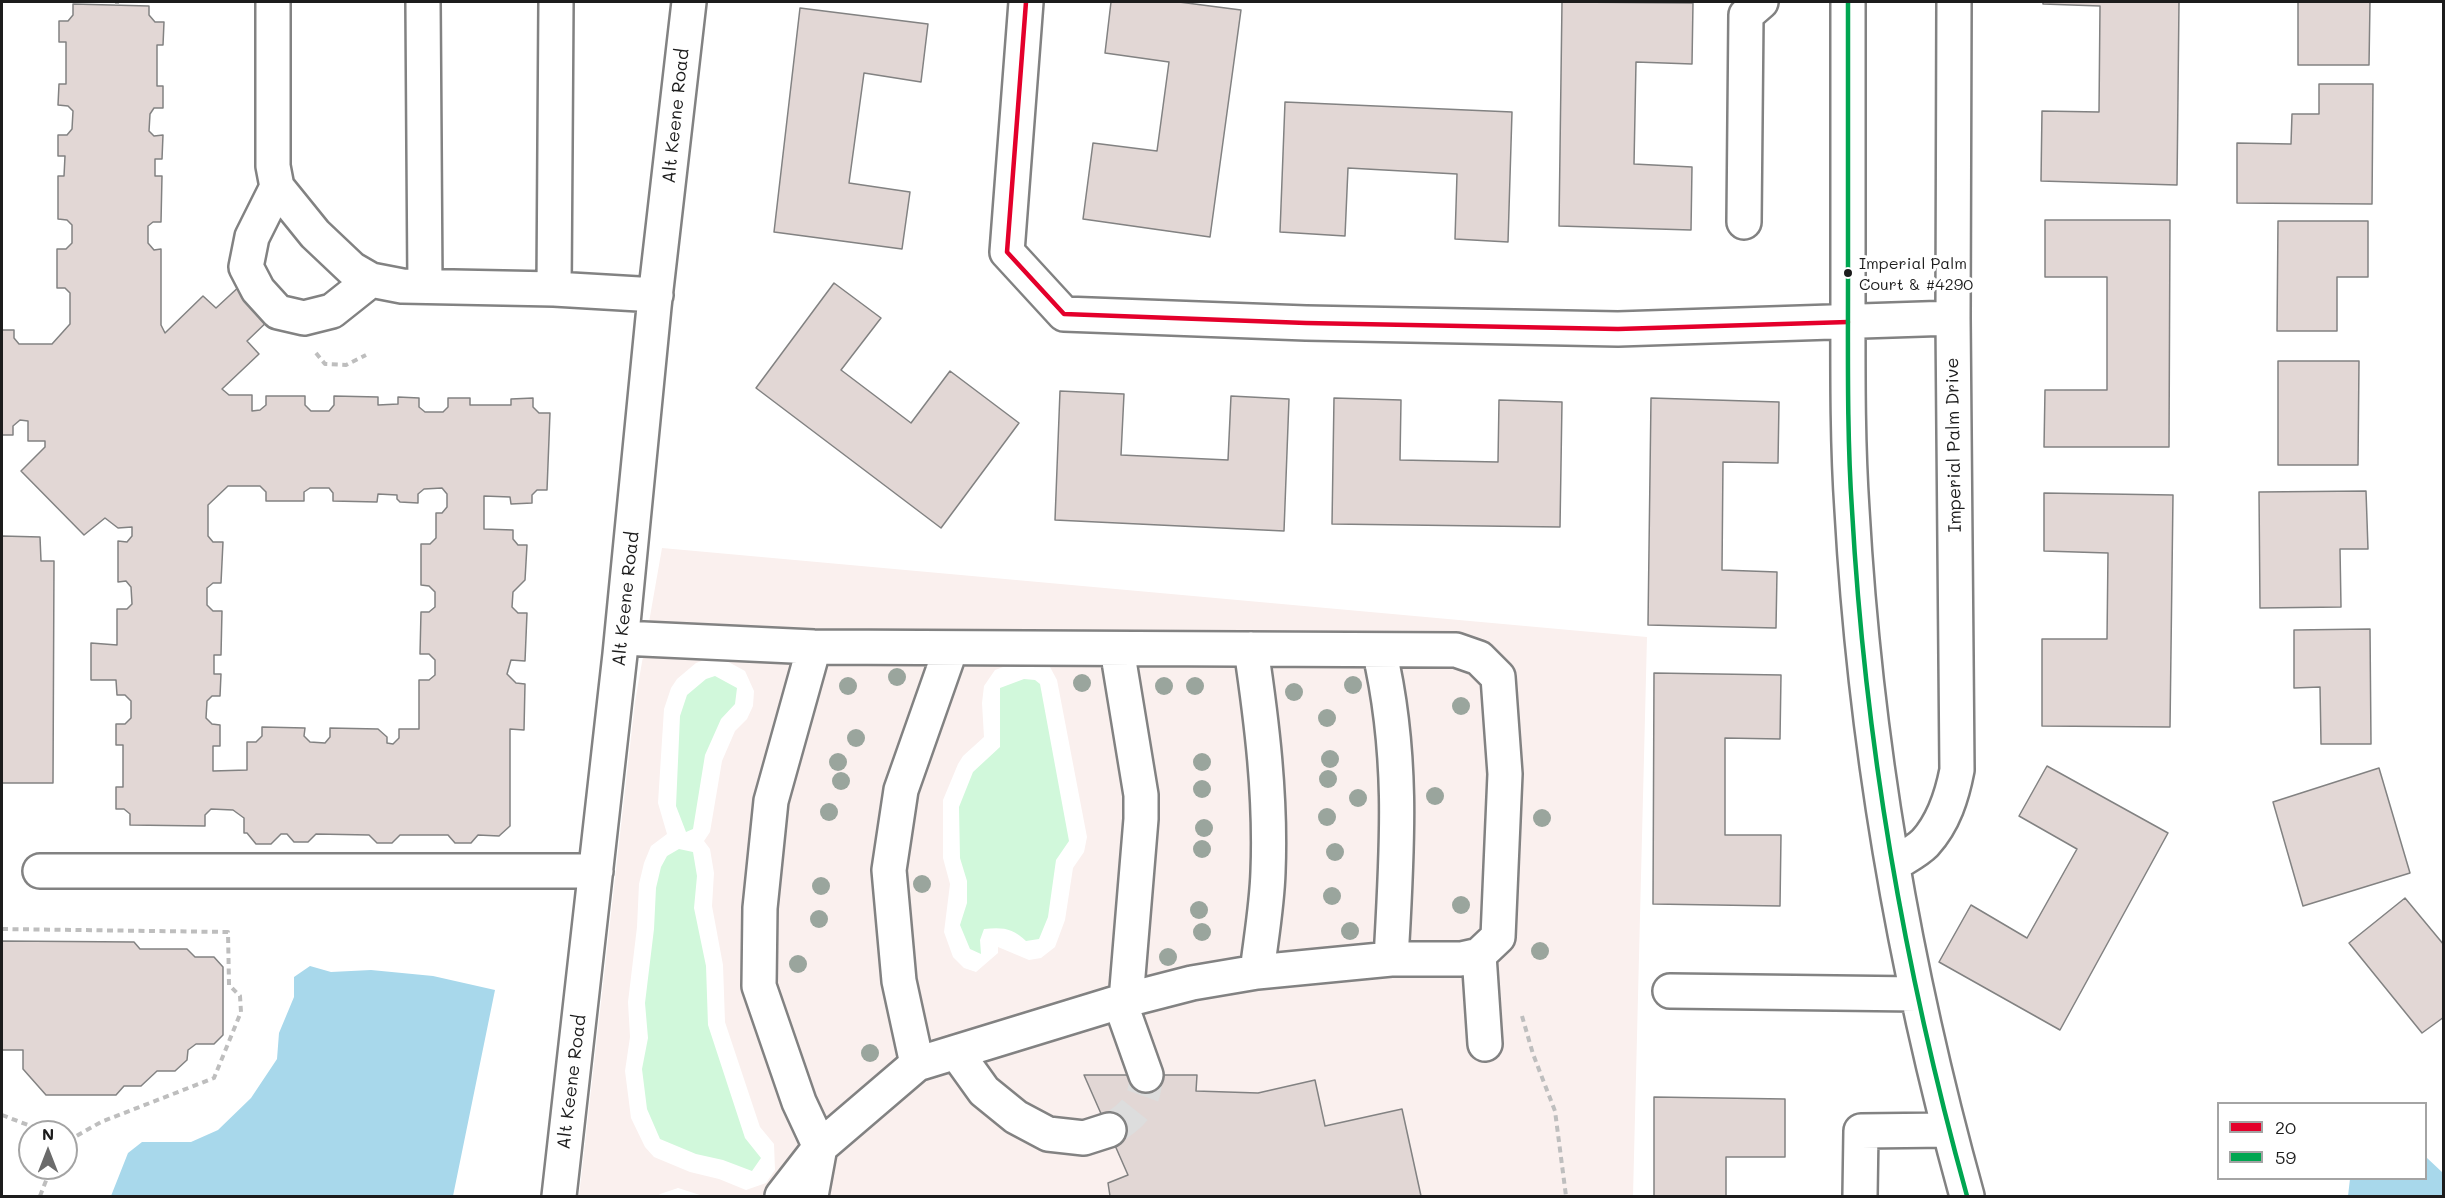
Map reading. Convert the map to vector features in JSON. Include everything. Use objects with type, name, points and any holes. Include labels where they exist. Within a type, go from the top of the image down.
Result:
[{"type":"street","points":[[273,2],[273,166],[277,187],[315,234],[352,269],[371,280],[402,286],[554,289],[656,295]]},
{"type":"street","points":[[423,2],[425,286]]},
{"type":"street","points":[[554,289],[556,2]]},
{"type":"street","name":"Alt Keene Road","points":[[559,1197],[622,638],[656,295],[689,2]]},
{"type":"street","points":[[1026,2],[1007,252],[1064,314],[1306,323],[1618,329],[1953,318]]},
{"type":"street","points":[[1744,222],[1746,15],[1761,2]]},
{"type":"street","points":[[1848,2],[1849,442],[1857,583],[1866,684],[1893,865],[1917,994],[1967,1197]]},
{"type":"street","name":"Imperial Palm Drive","points":[[1893,865],[1924,844],[1941,821],[1952,796],[1957,770],[1953,318],[1954,2]]},
{"type":"street","points":[[277,187],[252,237],[246,267],[258,290],[278,312],[304,318],[332,311],[371,280]]},
{"type":"street","points":[[622,638],[814,647],[1456,650],[1479,658],[1498,677],[1505,774],[1498,937],[1479,955],[1461,958],[1391,958],[1257,972],[1192,983],[1123,1001],[917,1064],[820,1147],[782,1197]]},
{"type":"street","points":[[811,1197],[820,1147],[799,1102],[759,986],[760,908],[771,801],[814,647]]},
{"type":"street","points":[[917,1064],[898,981],[889,870],[901,790],[951,648]]},
{"type":"street","points":[[1117,649],[1141,795],[1141,819],[1123,1001],[1146,1075]]},
{"type":"street","points":[[1251,649],[1265,746],[1268,802],[1268,873],[1257,972]]},
{"type":"street","points":[[1379,650],[1388,684],[1397,778],[1398,831],[1391,958]]},
{"type":"street","points":[[40,871],[596,871]]},
{"type":"street","points":[[1479,955],[1485,1044]]},
{"type":"street","points":[[1670,991],[1917,994]]},
{"type":"street","points":[[956,1052],[984,1091],[1016,1118],[1048,1134],[1084,1138],[1108,1130]]},
{"type":"street","points":[[1860,1197],[1861,1131],[1949,1131]]},
{"type":"path","points":[[314,350],[325,364],[346,365],[366,355]]},
{"type":"path","points":[[2,929],[228,932],[229,985],[240,996],[241,1012],[214,1078],[101,1122],[78,1135]]},
{"type":"path","points":[[1522,1013],[1533,1054],[1555,1111],[1566,1197]]},
{"type":"path","points":[[2,1115],[18,1121]]},
{"type":"path","points":[[39,1197],[46,1180]]},
{"type":"shaded area","points":[[662,548],[1647,637],[1633,1196],[703,1196],[678,1188],[658,1196],[579,1196],[635,702]],"holes":[[[710,658],[723,659],[745,671],[754,691],[753,706],[747,719],[735,731],[722,761],[710,832],[704,841],[710,849],[714,873],[712,906],[723,965],[725,1022],[760,1127],[774,1144],[775,1170],[766,1183],[746,1190],[719,1179],[690,1172],[654,1157],[645,1147],[631,1118],[625,1071],[630,1037],[628,1002],[637,927],[639,884],[651,846],[667,834],[658,803],[664,709],[671,688],[677,679],[696,663]],[[1019,661],[1036,661],[1050,667],[1057,680],[1087,837],[1084,852],[1073,868],[1065,920],[1055,947],[1041,958],[1029,960],[998,947],[998,953],[976,972],[964,968],[953,957],[944,932],[950,884],[943,858],[943,800],[963,756],[984,737],[982,703],[984,686],[995,670]]]},
{"type":"green space","points":[[715,676],[737,688],[735,704],[721,719],[705,755],[693,829],[686,832],[676,806],[680,716],[687,695],[706,679]]},
{"type":"green space","points":[[1024,679],[1035,680],[1040,684],[1069,841],[1056,860],[1048,917],[1039,939],[1026,941],[1007,929],[984,929],[980,940],[981,954],[970,949],[960,925],[967,903],[967,881],[960,858],[959,807],[973,772],[1000,747],[1000,688]]},
{"type":"green space","points":[[679,849],[693,852],[697,876],[694,908],[706,966],[708,1025],[745,1138],[761,1158],[752,1171],[723,1160],[696,1154],[660,1139],[647,1109],[642,1069],[648,1038],[645,1003],[654,929],[656,888],[661,867],[667,856]]},
{"type":"water","points":[[310,966],[331,972],[371,970],[433,976],[495,990],[453,1196],[111,1196],[128,1153],[142,1142],[191,1142],[218,1130],[251,1098],[277,1059],[279,1033],[294,997],[294,977]]},
{"type":"water","points":[[2427,1158],[2443,1173],[2443,1196],[2348,1196],[2350,1180],[2427,1180]]},
{"type":"building","points":[[1111,2],[1179,2],[1241,10],[1210,237],[1083,219],[1093,143],[1157,151],[1169,62],[1105,53]]},
{"type":"building","points":[[1562,2],[1693,3],[1692,64],[1636,62],[1634,164],[1692,167],[1691,230],[1559,226]]},
{"type":"building","points":[[2043,2],[2179,2],[2177,185],[2041,181],[2042,111],[2099,112],[2100,6],[2043,4]]},
{"type":"building","points":[[2298,2],[2370,2],[2369,65],[2298,65]]},
{"type":"building","points":[[73,4],[149,6],[149,15],[155,22],[164,22],[163,45],[157,45],[157,86],[163,86],[163,108],[154,108],[150,114],[149,131],[154,136],[163,135],[162,159],[155,159],[155,176],[162,176],[161,222],[153,222],[148,226],[148,243],[154,250],[161,249],[161,325],[165,333],[203,296],[216,308],[242,284],[273,316],[247,341],[259,354],[222,389],[229,395],[252,395],[252,411],[260,410],[266,405],[266,396],[305,396],[305,405],[311,411],[329,411],[334,405],[334,396],[378,397],[378,405],[398,404],[398,397],[419,398],[419,407],[425,412],[443,412],[448,407],[448,398],[470,398],[470,405],[511,405],[511,399],[533,398],[533,407],[539,413],[550,413],[547,490],[537,490],[532,495],[532,503],[511,504],[510,497],[484,496],[484,529],[513,530],[513,539],[518,545],[527,545],[525,580],[513,592],[512,607],[518,613],[527,613],[525,661],[511,660],[507,674],[516,683],[525,684],[524,730],[510,729],[510,826],[499,836],[478,835],[471,843],[455,843],[448,835],[400,835],[392,843],[377,843],[369,835],[316,834],[308,842],[294,842],[287,834],[281,834],[271,844],[256,844],[247,833],[244,833],[244,818],[233,810],[211,809],[205,815],[205,826],[130,825],[130,814],[124,809],[116,809],[116,787],[123,787],[123,745],[116,745],[116,724],[125,724],[131,718],[131,701],[125,695],[117,695],[116,680],[91,680],[91,643],[117,645],[117,609],[127,609],[132,604],[131,587],[126,581],[118,582],[118,541],[127,542],[132,536],[132,527],[118,528],[105,518],[84,535],[21,471],[45,447],[45,441],[28,441],[28,421],[20,420],[13,426],[13,435],[2,435],[2,330],[14,330],[14,338],[19,344],[52,344],[70,324],[70,293],[65,288],[57,288],[57,249],[66,249],[72,243],[72,225],[67,220],[58,219],[58,176],[64,176],[65,156],[58,156],[58,135],[67,135],[72,129],[73,111],[68,106],[58,105],[59,84],[66,84],[66,42],[59,42],[59,21],[68,21],[73,15]],"holes":[[[228,486],[260,486],[266,492],[266,501],[304,501],[304,492],[310,488],[329,488],[333,493],[333,501],[377,502],[378,494],[397,495],[400,502],[418,503],[418,494],[424,489],[442,488],[447,494],[447,507],[442,513],[436,513],[436,538],[430,544],[421,544],[421,585],[429,586],[435,592],[435,607],[429,612],[421,612],[420,654],[429,654],[435,660],[435,675],[429,680],[419,680],[419,729],[399,729],[399,738],[393,744],[387,743],[387,737],[378,729],[330,728],[330,737],[325,743],[310,742],[304,736],[305,728],[262,727],[262,736],[256,742],[247,742],[247,770],[213,771],[213,746],[220,746],[220,725],[212,724],[206,718],[207,701],[212,696],[220,696],[221,674],[214,674],[214,655],[221,655],[222,611],[213,611],[207,605],[207,588],[213,583],[221,583],[223,542],[213,542],[208,536],[208,505]]]},
{"type":"building","points":[[800,8],[928,24],[921,82],[864,73],[849,183],[910,192],[902,249],[774,232]]},
{"type":"building","points":[[2319,84],[2373,84],[2372,204],[2237,203],[2237,143],[2291,144],[2292,114],[2319,114]]},
{"type":"building","points":[[1285,102],[1512,112],[1508,242],[1455,239],[1457,174],[1348,168],[1345,236],[1280,232]]},
{"type":"building","points":[[2045,220],[2170,220],[2169,447],[2044,447],[2045,390],[2107,390],[2107,277],[2045,277]]},
{"type":"building","points":[[2278,221],[2368,221],[2368,277],[2337,277],[2337,331],[2277,331]]},
{"type":"building","points":[[834,283],[881,318],[841,370],[911,423],[950,371],[1019,423],[941,528],[756,388]]},
{"type":"building","points":[[2278,361],[2359,361],[2358,465],[2278,465]]},
{"type":"building","points":[[1060,391],[1124,394],[1121,455],[1228,460],[1231,396],[1289,399],[1284,531],[1055,520]]},
{"type":"building","points":[[1334,398],[1401,400],[1400,460],[1498,462],[1499,400],[1562,402],[1560,527],[1332,524]]},
{"type":"building","points":[[1651,398],[1779,402],[1778,463],[1723,462],[1722,570],[1777,572],[1776,628],[1648,625]]},
{"type":"building","points":[[2366,491],[2368,549],[2340,549],[2341,607],[2260,608],[2259,492]]},
{"type":"building","points":[[2044,493],[2173,495],[2170,727],[2042,726],[2042,639],[2107,639],[2108,553],[2044,551]]},
{"type":"building","points":[[2,536],[40,537],[41,561],[54,561],[53,783],[2,783]]},
{"type":"building","points":[[2370,629],[2371,744],[2321,744],[2320,687],[2294,688],[2294,630]]},
{"type":"building","points":[[1654,673],[1781,675],[1780,739],[1725,738],[1725,835],[1781,835],[1780,906],[1653,904]]},
{"type":"building","points":[[2047,766],[2168,833],[2060,1030],[1939,962],[1971,905],[2027,938],[2077,849],[2019,816]]},
{"type":"building","points":[[2379,768],[2410,873],[2303,906],[2273,802]]},
{"type":"building","points":[[2405,898],[2444,945],[2444,1017],[2422,1033],[2349,943]]},
{"type":"building","points":[[2,941],[134,942],[140,949],[187,949],[195,957],[214,957],[223,967],[223,1035],[214,1044],[196,1044],[188,1050],[187,1060],[175,1071],[157,1071],[141,1086],[124,1086],[116,1095],[46,1095],[23,1069],[23,1050],[2,1050]]},
{"type":"building","points":[[1084,1075],[1197,1075],[1196,1091],[1258,1093],[1315,1080],[1325,1126],[1402,1109],[1421,1196],[1110,1196],[1108,1183],[1128,1175]]},
{"type":"building","points":[[1654,1097],[1785,1099],[1785,1157],[1726,1157],[1726,1196],[1654,1196]]},
{"type":"tunnel","points":[[1109,1130],[1136,1108],[1143,1094],[1146,1075]]},
{"type":"transit line","name":"20","points":[[1026,2],[1007,252],[1064,314],[1306,323],[1618,329],[1848,322]]},
{"type":"transit line","name":"59","points":[[1848,2],[1849,454],[1858,597],[1867,684],[1891,856],[1925,1027],[1967,1196]]},
{"type":"place","name":"Imperial Palm Court & #4290","points":[[1848,273]]}]
